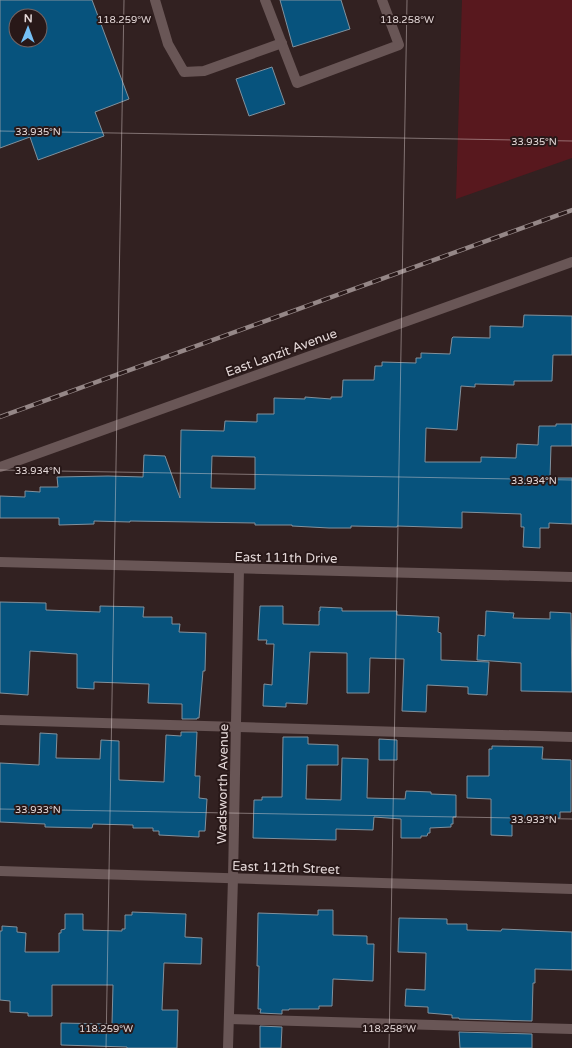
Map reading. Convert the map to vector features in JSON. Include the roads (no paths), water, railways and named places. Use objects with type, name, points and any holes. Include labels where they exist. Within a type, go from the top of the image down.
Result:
[{"type":"street","points":[[155,0],[168,44],[184,72],[204,71],[282,43]]},
{"type":"street","points":[[265,0],[297,83],[399,45],[382,0]]},
{"type":"street","name":"East Lanzit Avenue","points":[[0,467],[572,262]]},
{"type":"street","name":"East 111th Drive","points":[[0,562],[572,577]]},
{"type":"street","name":"Wadsworth Avenue","points":[[228,1048],[239,569]]},
{"type":"street","points":[[0,720],[572,737]]},
{"type":"street","name":"East 112th Street","points":[[0,871],[572,889]]},
{"type":"street","points":[[229,1019],[572,1028]]},
{"type":"railway","points":[[0,417],[572,210]]}]
